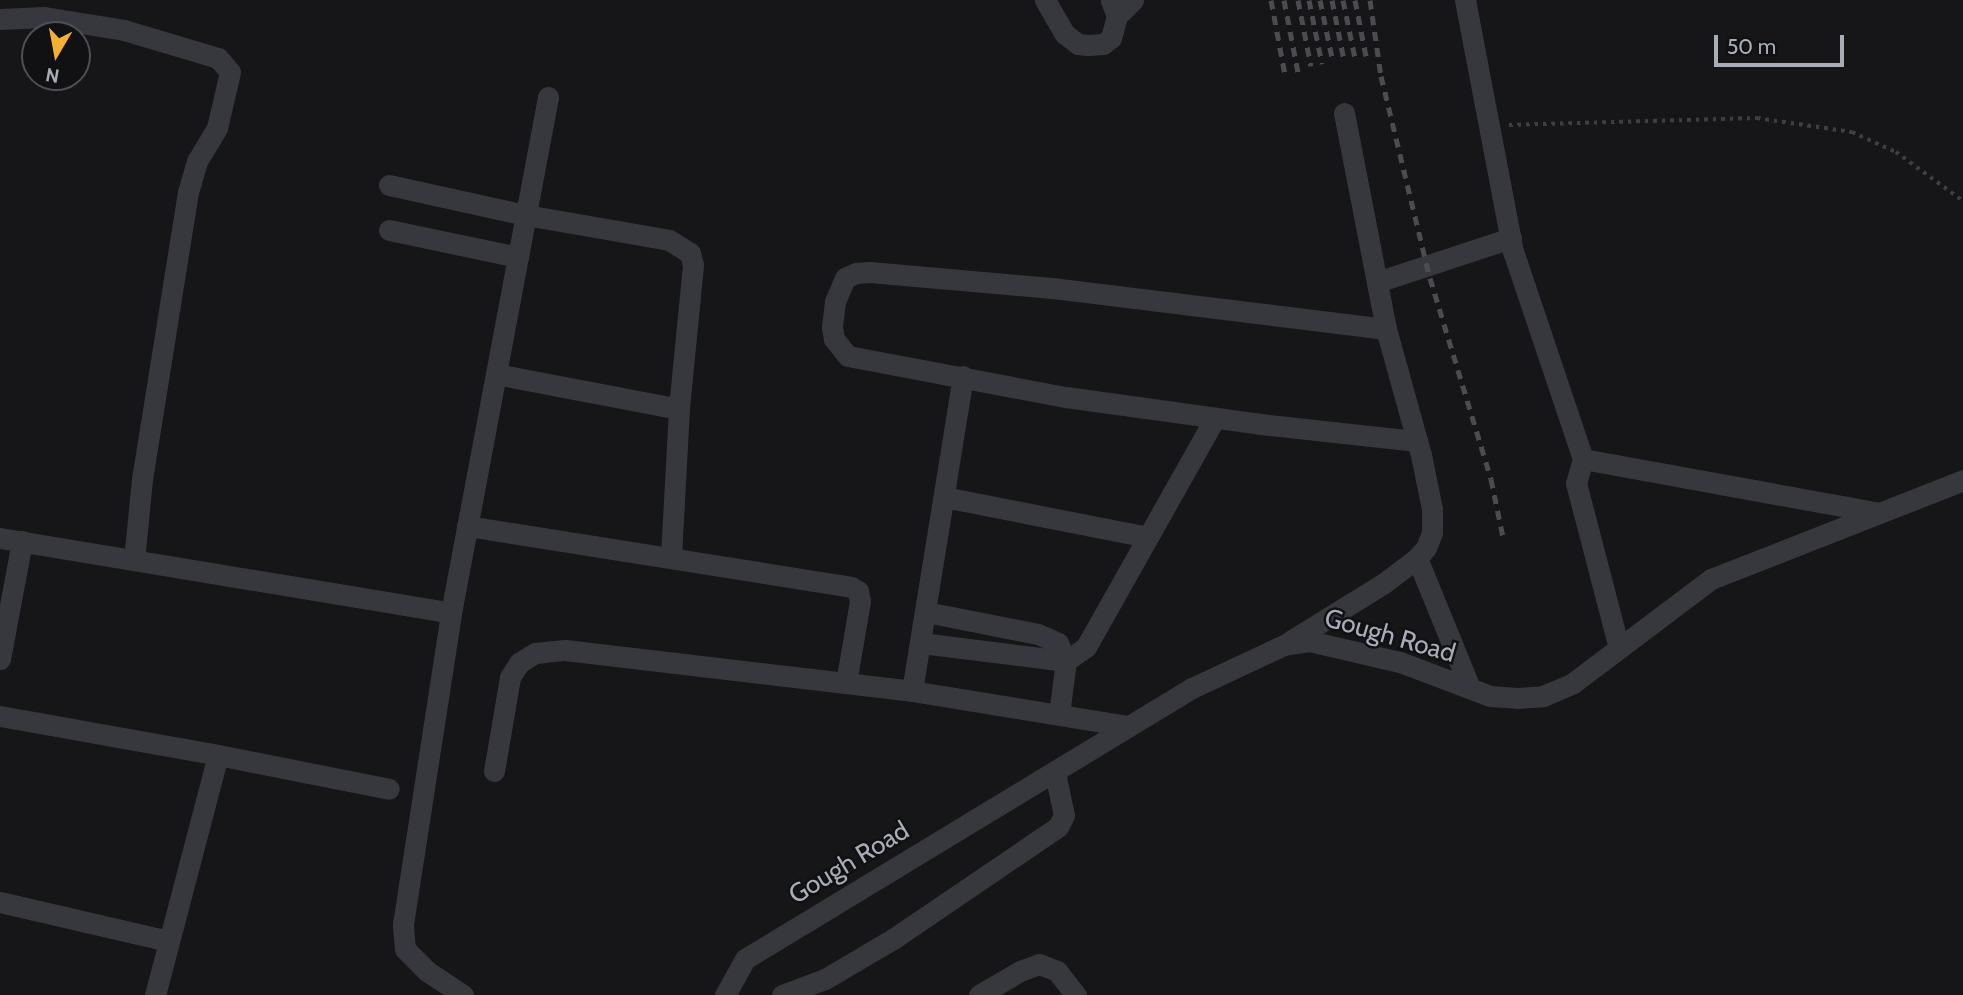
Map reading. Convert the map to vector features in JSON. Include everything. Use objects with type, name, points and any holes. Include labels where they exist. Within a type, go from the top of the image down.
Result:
[{"type":"street","points":[[1045,0],[1065,34],[1078,44],[1103,44],[1111,38],[1114,8],[1133,0]]},
{"type":"street","points":[[1465,0],[1511,238],[1583,458],[1576,483],[1619,648]]},
{"type":"street","points":[[0,19],[44,17],[124,30],[218,58],[230,72],[217,128],[197,161],[188,192],[142,479],[134,560]]},
{"type":"street","points":[[463,995],[427,971],[405,949],[404,924],[451,613],[548,97]]},
{"type":"street","points":[[1284,645],[1384,583],[1417,558],[1426,548],[1432,532],[1432,509],[1418,441],[1386,329],[1344,113]]},
{"type":"street","points":[[389,185],[526,215],[669,240],[690,253],[693,265],[679,409],[671,558]]},
{"type":"street","points":[[389,230],[518,257]]},
{"type":"street","points":[[1377,282],[1511,238]]},
{"type":"street","points":[[1386,329],[1052,288],[870,272],[856,272],[845,278],[835,302],[832,327],[834,339],[848,356],[1066,397],[1215,418],[1418,441]]},
{"type":"street","points":[[496,374],[679,409]]},
{"type":"street","points":[[912,691],[963,376]]},
{"type":"street","points":[[921,643],[1066,661],[1086,648],[1215,418]]},
{"type":"street","points":[[1583,458],[1876,512]]},
{"type":"street","name":"Gough Road","points":[[725,995],[745,959],[1192,688],[1284,645],[1309,641],[1400,662],[1490,696],[1517,698],[1543,695],[1573,683],[1711,579],[1963,480]]},
{"type":"street","points":[[944,497],[1147,537]]},
{"type":"street","points":[[467,526],[841,584],[858,591],[860,601],[846,683]]},
{"type":"street","points":[[0,538],[451,613]]},
{"type":"street","points":[[0,659],[5,607],[22,541]]},
{"type":"street","points":[[1417,558],[1470,688]]},
{"type":"street","points":[[926,612],[1048,636],[1058,643],[1066,661],[1059,714]]},
{"type":"street","points":[[495,771],[510,677],[519,663],[535,653],[565,650],[912,691],[1128,726]]},
{"type":"street","points":[[0,716],[389,789]]},
{"type":"street","points":[[155,995],[218,755]]},
{"type":"street","points":[[782,995],[825,979],[893,939],[1050,834],[1058,827],[1064,814],[1055,773]]},
{"type":"street","points":[[0,902],[169,941]]},
{"type":"street","points":[[979,995],[1020,971],[1039,964],[1057,971],[1076,995]]},
{"type":"path","points":[[1489,126],[1757,118],[1852,132],[1896,152],[1963,201]]},
{"type":"railway","points":[[1271,0],[1285,75]]},
{"type":"railway","points":[[1284,0],[1298,72]]},
{"type":"railway","points":[[1298,0],[1311,66]]},
{"type":"railway","points":[[1309,0],[1322,64]]},
{"type":"railway","points":[[1320,0],[1333,62]]},
{"type":"railway","points":[[1332,0],[1344,60]]},
{"type":"railway","points":[[1343,0],[1355,58]]},
{"type":"railway","points":[[1355,0],[1366,56]]},
{"type":"railway","points":[[1370,0],[1381,76],[1430,278],[1491,479],[1503,537]]}]
